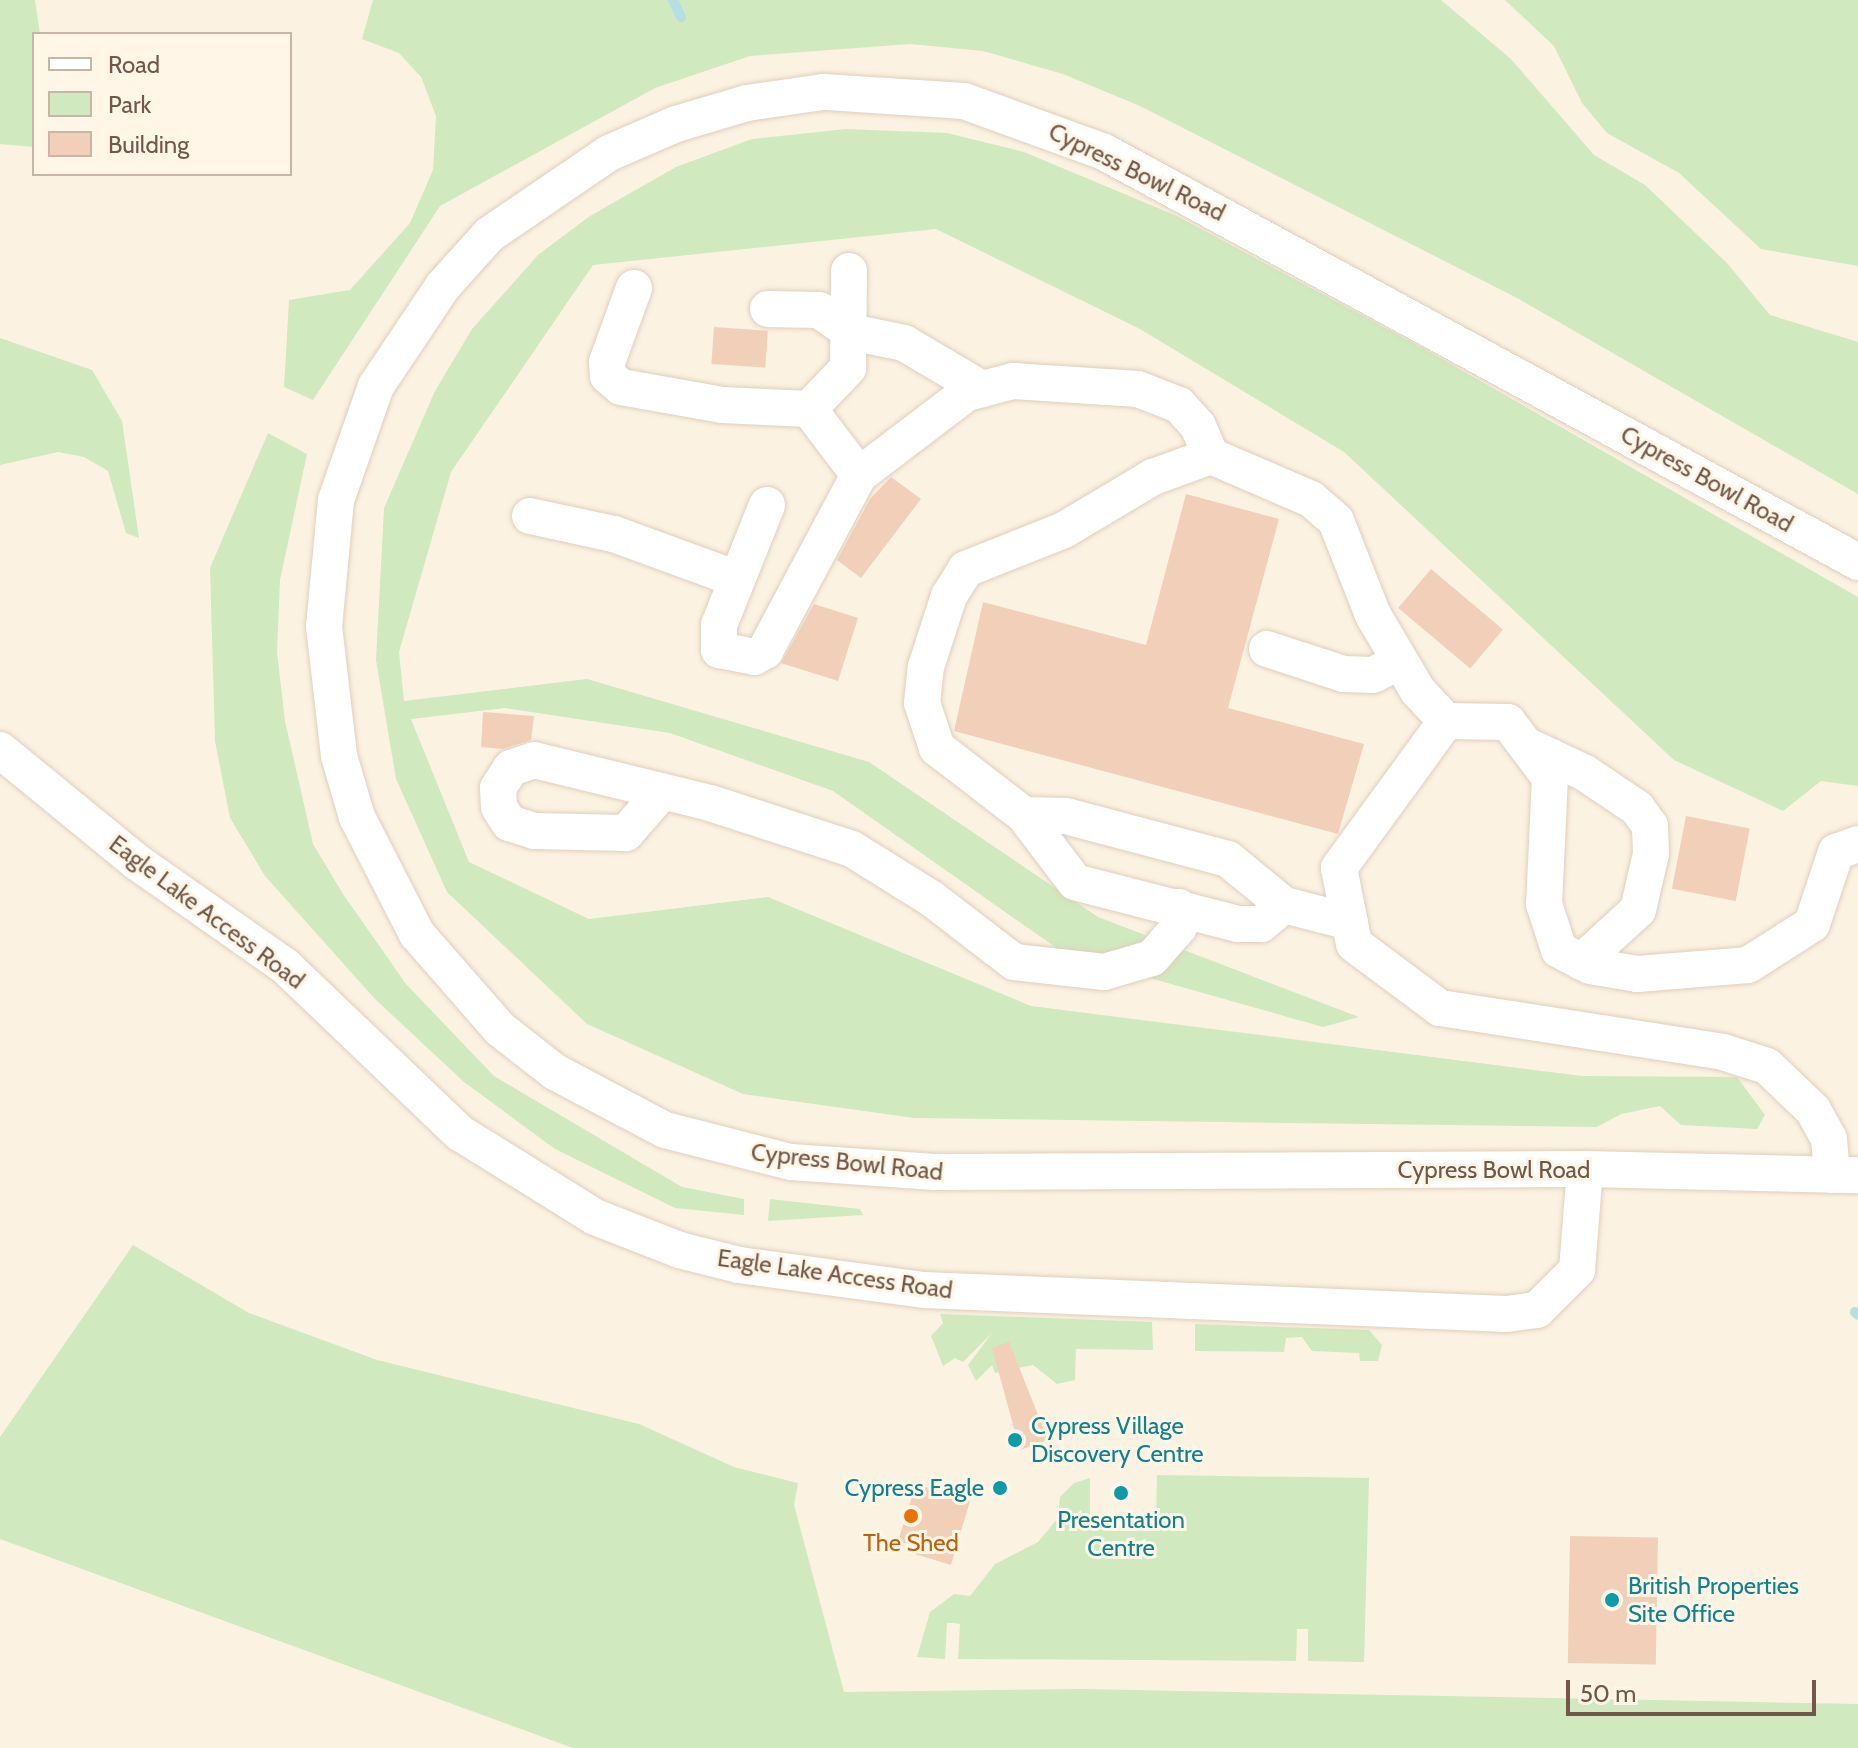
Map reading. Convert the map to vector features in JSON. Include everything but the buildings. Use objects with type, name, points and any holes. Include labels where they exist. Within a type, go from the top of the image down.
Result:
[{"type":"street","name":"Cypress Bowl Road","points":[[1845,1175],[1585,1169],[862,1169],[791,1162],[680,1135],[609,1105],[555,1072],[500,1029],[417,934],[357,817],[339,756],[326,665],[328,559],[336,500],[376,386],[443,286],[489,235],[609,153],[676,124],[747,103],[823,92],[896,92],[964,101],[1104,152],[1858,562]]},
{"type":"street","points":[[634,288],[607,362],[608,376],[621,387],[722,405],[809,409],[848,368],[853,333],[849,271]]},
{"type":"street","points":[[768,309],[819,310],[853,333],[904,343],[982,389]]},
{"type":"street","points":[[767,505],[719,625],[719,650],[754,657],[765,651],[859,475],[967,393],[1013,381],[1138,389],[1179,405],[1198,426],[1211,456]]},
{"type":"street","points":[[809,409],[859,475]]},
{"type":"street","points":[[1284,905],[1261,924],[1075,882],[1024,815],[937,748],[929,735],[922,703],[926,667],[949,596],[966,569],[1064,530],[1153,477],[1211,456],[1311,499],[1336,521],[1373,615],[1400,661],[1446,721]]},
{"type":"street","points":[[530,516],[614,534],[737,579]]},
{"type":"street","points":[[1267,649],[1344,674],[1373,675],[1400,661]]},
{"type":"street","points":[[1446,721],[1508,722],[1550,778],[1544,904],[1559,950],[1581,962],[1637,974],[1748,965],[1812,924],[1836,852],[1858,844]]},
{"type":"street","points":[[1446,721],[1339,868],[1354,944],[1440,1008],[1723,1052],[1767,1066],[1813,1110],[1845,1175]]},
{"type":"street","points":[[1525,745],[1585,773],[1637,808],[1650,826],[1638,910],[1581,962]]},
{"type":"street","name":"Eagle Lake Access Road","points":[[0,750],[137,862],[285,966],[460,1133],[595,1217],[679,1250],[739,1265],[924,1290],[1507,1314],[1545,1305],[1577,1270],[1585,1169]]},
{"type":"street","points":[[660,794],[710,803],[852,849],[932,899],[1014,962],[1104,972],[1152,958],[1179,927],[1179,907]]},
{"type":"street","points":[[1024,815],[1066,816],[1228,859],[1284,905],[1350,922]]},
{"type":"green space","points":[[0,0],[35,0],[40,32],[32,32],[32,147],[0,144]]},
{"type":"green space","points":[[373,0],[1441,0],[1511,59],[1594,155],[1645,185],[1727,263],[1770,315],[1858,342],[1858,494],[1517,298],[1140,106],[1063,74],[983,51],[910,44],[750,56],[655,88],[440,206],[313,400],[284,387],[289,300],[350,290],[410,223],[433,170],[436,116],[421,77],[399,53],[362,39]]},
{"type":"green space","points":[[1505,0],[1858,0],[1858,266],[1761,249],[1679,173],[1607,133],[1582,103],[1554,46]]},
{"type":"green space","points":[[846,129],[947,133],[1024,152],[1177,216],[1421,347],[1858,597],[1858,786],[1821,781],[1783,811],[1674,760],[1344,452],[1140,329],[936,229],[593,265],[451,472],[399,652],[404,701],[587,679],[869,762],[1098,917],[1359,1017],[1323,1027],[1065,954],[833,791],[670,733],[505,708],[411,719],[469,862],[589,919],[768,897],[1031,1006],[1582,1076],[1737,1077],[1765,1115],[1757,1129],[1681,1125],[1660,1106],[1621,1114],[1597,1127],[914,1118],[743,1094],[587,1024],[447,892],[396,779],[376,660],[384,508],[435,391],[472,329],[538,255],[590,216],[676,167],[752,139]]},
{"type":"green space","points":[[0,338],[92,370],[122,421],[139,538],[126,533],[108,471],[84,457],[58,452],[0,465]]},
{"type":"green space","points":[[268,433],[307,454],[280,580],[277,652],[285,721],[313,844],[343,894],[406,984],[494,1076],[682,1187],[744,1199],[744,1215],[675,1208],[555,1149],[464,1082],[375,999],[265,876],[230,818],[215,741],[210,568]]},
{"type":"green space","points":[[770,1199],[860,1209],[863,1215],[768,1221]]},
{"type":"green space","points":[[133,1245],[249,1313],[377,1360],[639,1424],[734,1467],[798,1483],[794,1505],[844,1692],[1081,1689],[1858,1704],[1858,1748],[573,1748],[0,1539],[0,1437]]},
{"type":"green space","points":[[940,1314],[1152,1322],[1153,1350],[1076,1349],[1075,1380],[1057,1384],[1033,1365],[995,1373],[992,1365],[976,1381],[968,1365],[992,1333],[963,1362],[955,1358],[943,1366],[931,1336],[943,1323]]},
{"type":"green space","points":[[1195,1324],[1369,1330],[1382,1345],[1378,1361],[1360,1361],[1359,1353],[1312,1351],[1302,1337],[1286,1338],[1284,1352],[1195,1351]]},
{"type":"green space","points":[[1157,1475],[1369,1478],[1364,1662],[1308,1661],[1308,1629],[1297,1629],[1296,1661],[958,1659],[960,1624],[953,1623],[947,1623],[945,1659],[917,1657],[930,1612],[954,1594],[970,1596],[995,1564],[1038,1542],[1058,1518],[1060,1497],[1074,1483],[1090,1478],[1090,1519],[1156,1519]]},
{"type":"waterway","points":[[673,0],[681,17]]},
{"type":"waterway","points":[[1855,1312],[1858,1315]]},
{"type":"place","name":"Cypress Village Discovery Centre","points":[[1015,1440]]},
{"type":"place","name":"Cypress Eagle","points":[[1000,1488]]},
{"type":"place","name":"Presentation Centre","points":[[1121,1493]]},
{"type":"place","name":"The Shed","points":[[911,1516]]},
{"type":"place","name":"British Properties Site Office","points":[[1612,1600]]}]
